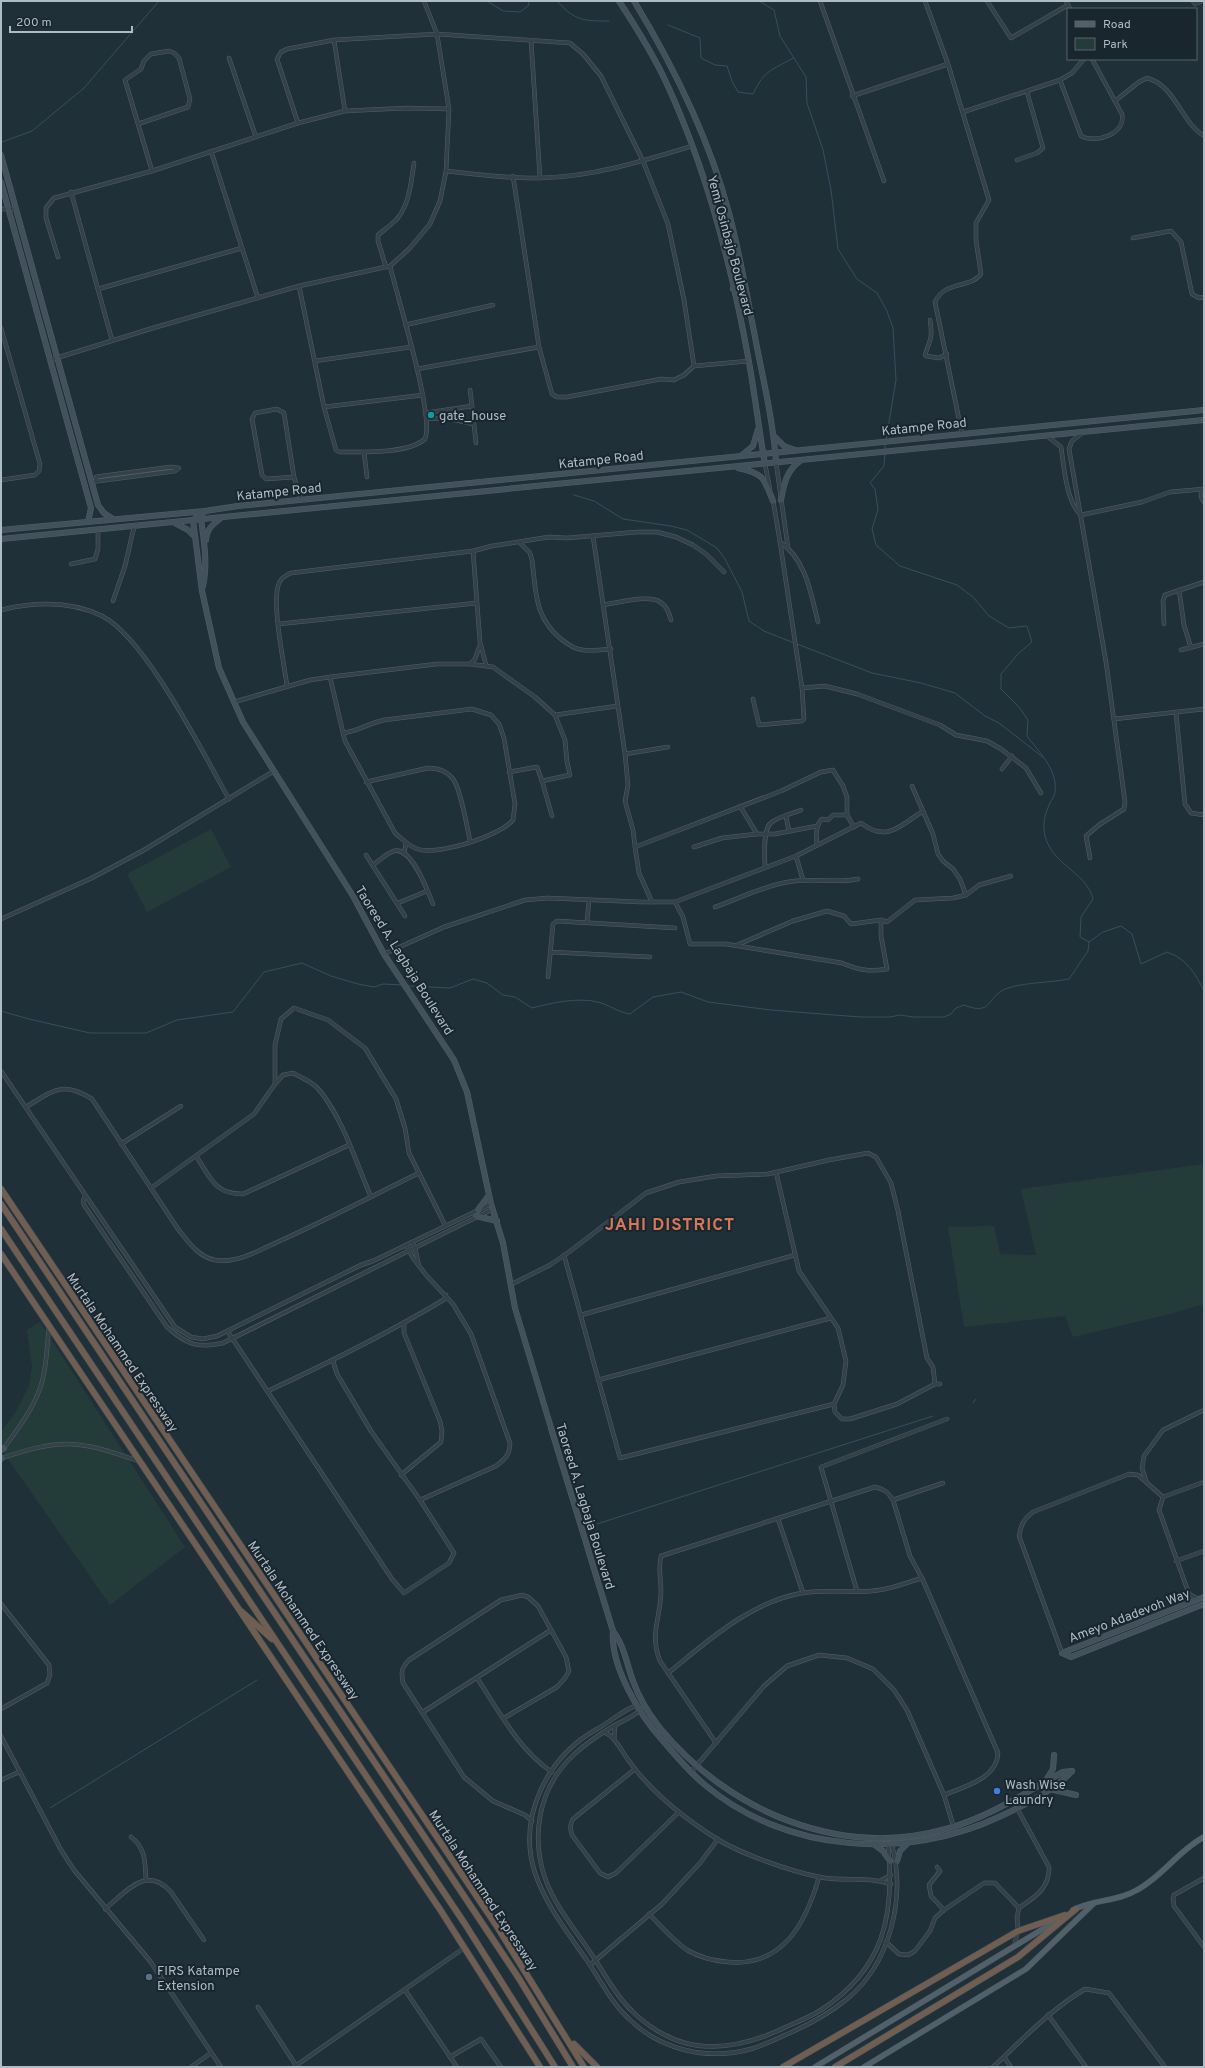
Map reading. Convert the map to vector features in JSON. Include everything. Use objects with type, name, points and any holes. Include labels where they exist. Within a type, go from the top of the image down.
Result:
[{"type":"highway","name":"Murtala Mohammed Expressway","points":[[1,1189],[298,1630],[544,2001],[584,2067]]},
{"type":"highway","name":"Murtala Mohammed Expressway","points":[[1,1204],[485,1927],[573,2067]]},
{"type":"highway","points":[[1,1229],[470,1931],[555,2067]]},
{"type":"highway","points":[[1,1254],[464,1948],[539,2067]]},
{"type":"highway","points":[[262,1592],[298,1630]]},
{"type":"highway","points":[[235,1605],[280,1646]]},
{"type":"highway","points":[[835,2067],[1018,1957],[1076,1909]]},
{"type":"highway","points":[[784,2067],[1018,1931],[1065,1915]]},
{"type":"highway","points":[[544,2001],[578,2050],[597,2067]]},
{"type":"main road","points":[[815,2067],[1065,1915],[1076,1909],[1095,1903],[1122,1898],[1138,1890],[1159,1875],[1190,1845],[1204,1837]]},
{"type":"main road","points":[[864,2067],[1026,1969],[1095,1903]]},
{"type":"street","points":[[50,360],[112,340],[299,286],[388,266],[409,249],[430,224],[440,201],[446,171],[449,109],[437,34],[424,1]]},
{"type":"street","name":"Yemi Osinbajo Boulevard","points":[[619,1],[647,45],[666,82],[692,146],[714,212],[749,361],[764,464]]},
{"type":"street","name":"Yemi Osinbajo Boulevard","points":[[634,1],[657,38],[677,77],[704,140],[729,212],[774,436],[776,462]]},
{"type":"street","points":[[820,1],[852,96],[884,181]]},
{"type":"street","points":[[925,1],[948,64],[989,200],[976,223],[976,240],[982,274],[975,280],[946,288],[938,294],[935,302],[947,354],[962,434]]},
{"type":"street","points":[[987,1],[1011,38],[1067,8]]},
{"type":"street","points":[[1066,1],[1069,7]]},
{"type":"street","points":[[1193,1],[1195,4],[1203,1]]},
{"type":"street","points":[[298,123],[279,65],[278,56],[287,49],[334,40],[437,34],[570,43],[583,54],[601,76],[643,161],[668,224],[684,300],[694,366]]},
{"type":"street","points":[[334,40],[345,111]]},
{"type":"street","points":[[531,40],[540,178]]},
{"type":"street","points":[[138,124],[188,107],[190,98],[179,58],[174,53],[169,51],[151,54],[144,61],[141,69],[125,80],[138,124],[152,171]]},
{"type":"street","points":[[229,58],[256,137]]},
{"type":"street","points":[[963,112],[1060,80],[1072,73],[1083,60]]},
{"type":"street","points":[[1060,80],[1081,136],[1092,140],[1104,137],[1120,129],[1123,120],[1115,101],[1093,60]]},
{"type":"street","points":[[852,96],[948,64]]},
{"type":"street","points":[[1115,101],[1139,82],[1147,78],[1156,81],[1167,89],[1186,119],[1204,136]]},
{"type":"street","points":[[1017,160],[1037,153],[1043,148],[1027,92]]},
{"type":"street","points":[[58,256],[46,218],[46,208],[54,198],[71,192],[152,171],[298,123],[345,111],[407,108],[449,109]]},
{"type":"street","points":[[446,171],[540,178],[594,172],[643,161],[692,146]]},
{"type":"street","points":[[211,151],[258,298]]},
{"type":"street","points":[[1,155],[57,357],[94,482],[100,508],[113,519]]},
{"type":"street","points":[[299,286],[324,407],[336,450],[339,452],[364,452],[408,447],[421,443],[427,434],[422,395],[405,325],[388,266],[378,241],[378,235],[398,218],[404,206],[411,186],[414,163]]},
{"type":"street","points":[[513,176],[539,347],[549,388],[552,394],[558,397],[661,379],[674,380],[684,375],[694,366],[749,361]]},
{"type":"street","points":[[1,182],[91,508],[88,522]]},
{"type":"street","points":[[71,192],[112,340]]},
{"type":"street","points":[[1,209],[16,209]]},
{"type":"street","points":[[1132,238],[1172,230],[1181,242],[1192,294],[1199,298],[1204,297]]},
{"type":"street","points":[[98,289],[242,248]]},
{"type":"street","points":[[733,289],[745,286]]},
{"type":"street","points":[[405,325],[493,305]]},
{"type":"street","points":[[930,320],[932,333],[930,345],[925,355],[939,358],[947,354]]},
{"type":"street","points":[[1,328],[40,464],[39,471],[35,475],[1,480]]},
{"type":"street","points":[[315,361],[411,347]]},
{"type":"street","points":[[416,369],[539,347]]},
{"type":"street","points":[[470,390],[476,443]]},
{"type":"street","points":[[324,407],[422,395]]},
{"type":"street","points":[[425,413],[472,406]]},
{"type":"street","points":[[294,477],[266,479],[262,475],[252,420],[255,413],[277,409],[284,413],[294,477],[301,500]]},
{"type":"street","points":[[445,410],[446,418]]},
{"type":"street","name":"Katampe Road","points":[[1,530],[205,511],[301,500],[1204,410]]},
{"type":"street","points":[[426,419],[446,418],[474,424]]},
{"type":"street","points":[[739,457],[753,446],[758,420]]},
{"type":"street","name":"Katampe Road","points":[[1,538],[134,527],[199,518],[222,518],[549,483],[733,467],[1204,420]]},
{"type":"street","points":[[1087,431],[1077,435],[1069,449],[1082,514],[1114,719],[1125,807],[1086,836],[1090,858]]},
{"type":"street","points":[[774,436],[784,446],[796,450]]},
{"type":"street","points":[[1047,436],[1061,447],[1067,484],[1073,506],[1082,514]]},
{"type":"street","points":[[364,452],[367,477]]},
{"type":"street","points":[[781,500],[788,473],[792,466],[802,460]]},
{"type":"street","points":[[776,462],[788,548]]},
{"type":"street","points":[[753,699],[760,725],[802,721],[804,719],[802,688],[780,542],[773,501],[764,464]]},
{"type":"street","points":[[94,482],[97,477],[150,472],[177,467],[179,468],[175,471],[150,472]]},
{"type":"street","points":[[733,467],[756,471],[762,476],[773,501]]},
{"type":"street","points":[[1082,514],[1142,502],[1170,492],[1203,489],[1201,497],[1204,502]]},
{"type":"street","points":[[189,512],[199,518],[205,511]]},
{"type":"street","name":"Taoreed A. Lagbaja Boulevard","points":[[199,518],[205,547],[206,574],[202,591]]},
{"type":"street","points":[[205,547],[207,532],[210,526],[222,518]]},
{"type":"street","name":"Taoreed A. Lagbaja Boulevard","points":[[193,520],[202,591],[219,668],[243,722],[353,896],[384,954],[454,1060],[468,1098],[489,1195],[497,1221],[512,1284],[514,1308],[613,1631],[621,1645],[644,1704],[664,1732],[696,1766],[732,1794],[777,1817],[829,1833],[896,1838],[953,1827],[1009,1803],[1063,1772],[1072,1771],[1066,1778],[1049,1789],[1017,1808],[987,1823],[958,1833],[907,1844],[874,1845],[822,1839],[781,1828],[731,1803],[704,1785],[656,1734],[635,1706],[616,1658],[612,1640],[613,1631]]},
{"type":"street","points":[[172,522],[182,526],[194,536]]},
{"type":"street","points":[[113,601],[125,566],[134,527]]},
{"type":"street","points":[[71,564],[95,559],[98,550],[98,530]]},
{"type":"street","points":[[287,686],[277,606],[278,588],[282,578],[291,573],[473,551],[492,546],[549,538],[637,532],[657,532],[676,537],[706,554],[724,572]]},
{"type":"street","points":[[593,536],[611,649],[617,706],[625,754],[628,785],[626,802],[633,830],[639,873],[652,902]]},
{"type":"street","points":[[780,542],[788,548],[801,566],[808,583],[818,622]]},
{"type":"street","points":[[520,543],[530,553],[538,604],[547,626],[565,643],[574,648],[583,650],[611,649]]},
{"type":"street","points":[[470,664],[478,650],[480,642],[480,618],[477,603],[477,585],[473,551]]},
{"type":"street","points":[[1164,624],[1164,597],[1167,593],[1204,582]]},
{"type":"street","points":[[1179,590],[1184,625],[1191,648]]},
{"type":"street","points":[[603,605],[650,598],[659,601],[667,609],[671,620]]},
{"type":"street","points":[[279,624],[477,603]]},
{"type":"street","points":[[1,610],[16,606],[42,604],[64,605],[102,616],[115,624],[131,641],[152,668],[182,716],[229,800]]},
{"type":"street","points":[[480,642],[486,665]]},
{"type":"street","points":[[1181,650],[1204,644]]},
{"type":"street","points":[[234,702],[287,686],[330,677],[437,664],[486,665],[493,667],[512,680],[535,697],[555,715],[566,740],[567,762],[570,775],[542,781]]},
{"type":"street","points":[[330,677],[342,733],[366,782],[395,833],[406,843],[418,850],[447,850],[502,829],[512,820],[514,804],[504,738],[499,724],[491,715],[472,709],[384,720],[374,722],[358,730],[342,733]]},
{"type":"street","points":[[802,688],[825,686],[857,694],[940,725],[956,735],[986,741],[1012,756],[1028,771],[1041,792]]},
{"type":"street","points":[[555,715],[617,706]]},
{"type":"street","points":[[1114,719],[1204,709]]},
{"type":"street","points":[[1176,713],[1185,804],[1191,813],[1204,815]]},
{"type":"street","points":[[625,754],[668,747]]},
{"type":"street","points":[[1002,769],[1012,756]]},
{"type":"street","points":[[509,772],[537,767],[552,816]]},
{"type":"street","points":[[366,782],[428,768],[437,768],[446,772],[456,784],[470,841]]},
{"type":"street","points":[[635,847],[829,770],[833,770],[837,774],[843,786],[847,797],[847,815],[854,827]]},
{"type":"street","points":[[1,919],[92,878],[144,850],[166,835],[229,800],[274,771]]},
{"type":"street","points":[[912,786],[933,834],[938,854],[953,869],[960,879],[966,894]]},
{"type":"street","points":[[740,806],[757,834]]},
{"type":"street","points":[[765,867],[766,835],[770,823],[801,810]]},
{"type":"street","points":[[384,954],[444,927],[525,900],[548,898],[675,902],[796,856],[861,823],[871,831],[886,833],[923,811]]},
{"type":"street","points":[[817,845],[817,826],[822,819],[828,820],[833,815],[847,815]]},
{"type":"street","points":[[786,816],[789,831]]},
{"type":"street","points":[[694,847],[722,838],[757,834],[766,835],[817,826]]},
{"type":"street","points":[[404,854],[406,843]]},
{"type":"street","points":[[373,865],[393,851],[399,851],[404,854],[415,864],[433,904]]},
{"type":"street","points":[[366,855],[405,916]]},
{"type":"street","points":[[796,856],[804,880]]},
{"type":"street","points":[[736,945],[793,921],[827,911],[844,916],[851,924],[881,920],[887,922],[915,900],[938,900],[966,894],[979,885],[1011,876]]},
{"type":"street","points":[[715,907],[787,882],[804,880],[841,881],[858,879]]},
{"type":"street","points":[[398,903],[427,891]]},
{"type":"street","points":[[587,922],[588,900]]},
{"type":"street","points":[[675,902],[683,917],[690,944],[736,945],[842,963],[870,972],[887,969],[881,936],[881,920]]},
{"type":"street","points":[[548,977],[553,924],[561,920],[675,928]]},
{"type":"street","points":[[550,952],[650,958]]},
{"type":"street","points":[[275,1084],[275,1045],[281,1019],[294,1008],[328,1020],[365,1048],[396,1099],[405,1128],[410,1153],[445,1225]]},
{"type":"street","points":[[1,1071],[176,1327],[191,1337],[203,1339],[228,1332],[361,1265],[373,1261],[445,1225],[478,1210],[492,1207]]},
{"type":"street","points":[[151,1188],[254,1114],[283,1075],[293,1073],[309,1081],[320,1091],[335,1115],[371,1197]]},
{"type":"street","points":[[26,1107],[60,1088],[77,1090],[92,1099],[178,1229],[195,1249],[203,1256],[213,1260],[226,1261],[249,1254],[321,1222],[419,1173]]},
{"type":"street","points":[[121,1144],[181,1106]]},
{"type":"street","points":[[196,1156],[221,1190],[229,1194],[242,1194],[349,1145]]},
{"type":"street","points":[[512,1284],[564,1255],[646,1193],[655,1189],[679,1182],[776,1172],[868,1153],[876,1157],[891,1183],[927,1358],[933,1368],[935,1384]]},
{"type":"street","points":[[776,1172],[799,1271],[838,1328],[846,1361],[843,1385],[834,1404],[835,1412],[842,1419],[850,1419],[897,1404],[935,1384],[940,1384]]},
{"type":"street","points":[[478,1210],[489,1195]]},
{"type":"street","points":[[85,1196],[83,1201],[84,1205],[167,1327],[180,1339],[199,1346],[223,1343],[415,1248],[492,1207]]},
{"type":"street","points":[[476,1216],[497,1221]]},
{"type":"street","points":[[412,1242],[419,1266]]},
{"type":"street","points":[[406,1245],[419,1266],[446,1295],[471,1334],[510,1443],[510,1451],[506,1458],[496,1466],[420,1500]]},
{"type":"street","points":[[564,1255],[620,1458],[834,1404]]},
{"type":"street","points":[[581,1315],[795,1255]]},
{"type":"street","points":[[268,1391],[333,1361],[404,1324],[445,1299],[446,1295]]},
{"type":"street","points":[[598,1380],[831,1318]]},
{"type":"street","points":[[401,1475],[441,1442],[442,1431],[440,1421],[404,1333],[404,1324]]},
{"type":"street","points":[[2,1449],[22,1423],[39,1392],[45,1366],[49,1326]]},
{"type":"street","points":[[228,1332],[392,1579],[404,1593],[449,1563],[454,1553],[343,1386],[333,1361]]},
{"type":"street","name":"Taoreed A. Lagbaja Boulevard","points":[[538,1387],[552,1431]]},
{"type":"street","points":[[1146,1482],[1142,1468],[1144,1456],[1163,1430],[1204,1410]]},
{"type":"street","points":[[857,1591],[821,1467],[946,1419]]},
{"type":"street","points":[[2,1459],[48,1445],[66,1443],[94,1446],[138,1461]]},
{"type":"street","points":[[1062,1653],[1019,1536],[1020,1525],[1026,1517],[1033,1512],[1129,1474],[1138,1475],[1164,1497]]},
{"type":"street","points":[[1201,1599],[1189,1594],[1159,1510],[1164,1497],[1204,1482]]},
{"type":"street","points":[[893,1500],[943,1483]]},
{"type":"street","points":[[716,1743],[668,1673],[656,1650],[656,1619],[661,1592],[659,1570],[661,1556],[875,1488],[882,1488],[888,1492],[893,1500],[910,1556],[922,1578],[998,1752],[998,1761],[993,1770],[983,1778],[944,1795]]},
{"type":"street","points":[[778,1519],[803,1593]]},
{"type":"street","points":[[1176,1561],[1204,1550]]},
{"type":"street","points":[[668,1673],[722,1631],[749,1613],[766,1604],[803,1593],[857,1591],[872,1592],[891,1588],[922,1578]]},
{"type":"street","points":[[1184,1605],[1189,1594]]},
{"type":"street","points":[[504,1718],[557,1687],[569,1671],[566,1658],[538,1606],[528,1597],[522,1595],[501,1600],[402,1666],[401,1672],[403,1683],[464,1777],[493,1801],[525,1815],[532,1820]]},
{"type":"street","name":"Ameyo Adadevoh Way","points":[[1062,1653],[1201,1599]]},
{"type":"street","points":[[1,1604],[49,1665],[50,1672],[47,1683],[1,1709]]},
{"type":"street","name":"Ameyo Adadevoh Way","points":[[1062,1653],[1071,1657],[1204,1604]]},
{"type":"street","points":[[1184,1612],[1204,1608]]},
{"type":"street","points":[[423,1712],[551,1630]]},
{"type":"street","points":[[691,1772],[764,1686],[786,1666],[819,1655],[847,1658],[873,1669],[894,1690],[907,1710],[944,1795],[953,1827],[958,1833]]},
{"type":"street","points":[[477,1678],[526,1750],[556,1774]]},
{"type":"street","points":[[644,1704],[635,1706],[575,1743],[564,1754],[542,1785],[533,1812],[530,1832],[531,1853],[539,1882],[549,1905],[612,2000],[628,2019],[655,2040],[690,2052],[708,2054],[724,2054],[751,2049],[828,2013],[854,1993],[866,1980],[880,1959],[894,1918],[897,1892],[897,1861],[900,1852],[907,1844]]},
{"type":"street","points":[[644,1704],[639,1712],[603,1732],[573,1754],[556,1774],[540,1814],[538,1834],[542,1868],[548,1886],[558,1903],[613,1988],[630,2010],[670,2038],[685,2043],[712,2046],[745,2043],[765,2037],[819,2011],[861,1976],[879,1945],[885,1928],[891,1884],[890,1844],[896,1838]]},
{"type":"street","points":[[614,1739],[615,1726]]},
{"type":"street","points":[[603,1732],[614,1739],[635,1769],[679,1812],[718,1839],[766,1861],[819,1877],[880,1881],[891,1884]]},
{"type":"street","points":[[1,1736],[62,1850],[89,1890],[150,1961],[221,2067]]},
{"type":"street","points":[[1045,1783],[1053,1769],[1054,1755]]},
{"type":"street","points":[[635,1769],[574,1819],[571,1824],[572,1835],[600,1873],[608,1877],[616,1874],[679,1812]]},
{"type":"street","points":[[1,1780],[19,1772]]},
{"type":"street","points":[[1049,1789],[1076,1794]]},
{"type":"street","points":[[1009,1803],[1017,1808],[1050,1867],[1050,1876],[1045,1888],[1019,1908],[1017,1917],[1018,1931],[1014,1947]]},
{"type":"street","points":[[525,1815],[533,1812]]},
{"type":"street","points":[[131,1837],[141,1847],[145,1860],[146,1880]]},
{"type":"street","points":[[882,1838],[890,1844],[897,1861]]},
{"type":"street","points":[[590,1965],[683,1884],[718,1839]]},
{"type":"street","points":[[874,1845],[883,1851],[890,1861]]},
{"type":"street","points":[[937,1867],[940,1871],[929,1885],[931,1896],[944,1910]]},
{"type":"street","points":[[880,1881],[891,1875]]},
{"type":"street","points":[[649,1914],[674,1939],[688,1950],[699,1955],[725,1962],[753,1961],[777,1950],[801,1925],[812,1901],[819,1877]]},
{"type":"street","points":[[1204,1878],[1174,1895],[1173,1898],[1174,1906],[1204,1947]]},
{"type":"street","points":[[105,1909],[139,1883],[146,1880],[155,1880],[166,1886],[204,1940]]},
{"type":"street","points":[[886,1942],[899,1954],[908,1955],[915,1951],[930,1931],[935,1918],[944,1910],[984,1883],[995,1883],[1019,1908]]},
{"type":"street","points":[[258,2007],[295,2066],[464,1948]]},
{"type":"street","points":[[993,2067],[1062,2003],[1085,1989],[1109,1993],[1164,2067]]},
{"type":"street","points":[[405,1990],[457,2067]]},
{"type":"street","points":[[1048,2015],[1086,2067]]},
{"type":"street","points":[[450,2057],[481,2039],[501,2067]]},
{"type":"street","points":[[190,2067],[211,2053]]},
{"type":"street","points":[[1004,2057],[1011,2067]]},
{"type":"green space","points":[[211,829],[231,867],[147,912],[127,874]]},
{"type":"green space","points":[[1204,1164],[1204,1304],[1170,1314],[1073,1337],[1065,1316],[964,1327],[948,1227],[994,1226],[1000,1254],[1036,1255],[1021,1189]]},
{"type":"green space","points":[[40,1322],[185,1547],[110,1605],[1,1449],[1,1431],[14,1415],[29,1386],[32,1367],[27,1330]]},
{"type":"waterway","points":[[2,142],[32,131],[84,88],[159,1]]},
{"type":"waterway","points":[[487,1],[503,11],[520,12],[529,5],[528,1]]},
{"type":"waterway","points":[[557,1],[569,13],[580,18],[592,21],[609,21]]},
{"type":"waterway","points":[[759,1],[774,10],[780,36],[806,77],[807,103],[823,150],[831,190],[838,249],[857,279],[877,293],[887,311],[893,328],[896,380],[886,440]]},
{"type":"waterway","points":[[668,25],[700,38],[701,58],[715,65],[727,66],[732,81],[738,92],[753,94],[765,75],[793,58]]},
{"type":"waterway","points":[[885,443],[885,450]]},
{"type":"waterway","points":[[885,453],[884,466],[870,483],[875,489],[878,510],[872,529],[876,545],[900,566],[957,585],[973,597],[989,616],[1009,628],[1027,626],[1032,642],[1018,654],[1001,674],[1001,689],[1019,707],[1028,720],[1027,736],[1047,762],[1054,776],[1055,793],[1044,819],[1046,840],[1060,860],[1085,884],[1093,899],[1081,917],[1080,937],[1089,942],[1103,932],[1121,926],[1132,934],[1141,964],[1167,952],[1174,955],[1190,967],[1204,991]]},
{"type":"waterway","points":[[574,495],[594,501],[623,519],[671,526],[687,530],[717,548],[725,559],[742,592],[749,621],[764,631],[794,643]]},
{"type":"waterway","points":[[797,644],[872,673],[921,683],[955,693],[985,716],[999,723],[1044,758]]},
{"type":"waterway","points":[[408,986],[450,988],[473,979],[487,983],[503,995],[515,997],[532,1008],[565,1001],[582,1000],[602,1003],[621,1012],[630,1014],[653,997],[681,992],[708,1002],[771,1010],[860,1017],[890,1017],[900,1015],[913,1017],[944,1017],[951,1014],[956,1008],[964,1005],[974,1008],[985,1007],[996,995],[1008,988],[1069,979],[1088,951],[1089,942]]},
{"type":"waterway","points":[[1,1011],[90,1033],[146,1033],[177,1020],[233,1012],[264,972],[302,963],[331,976],[358,984],[374,987],[383,984],[403,985]]},
{"type":"waterway","points":[[973,1403],[976,1399]]},
{"type":"waterway","points":[[597,1524],[933,1416]]},
{"type":"waterway","points":[[50,1808],[257,1680]]},
{"type":"place","name":"gate_house","points":[[431,415]]},
{"type":"place","name":"Wash Wise Laundry","points":[[997,1791]]},
{"type":"place","name":"FIRS Katampe Extension","points":[[149,1977]]},
{"type":"district","name":"JAHI DISTRICT","points":[[670,1224]]}]
